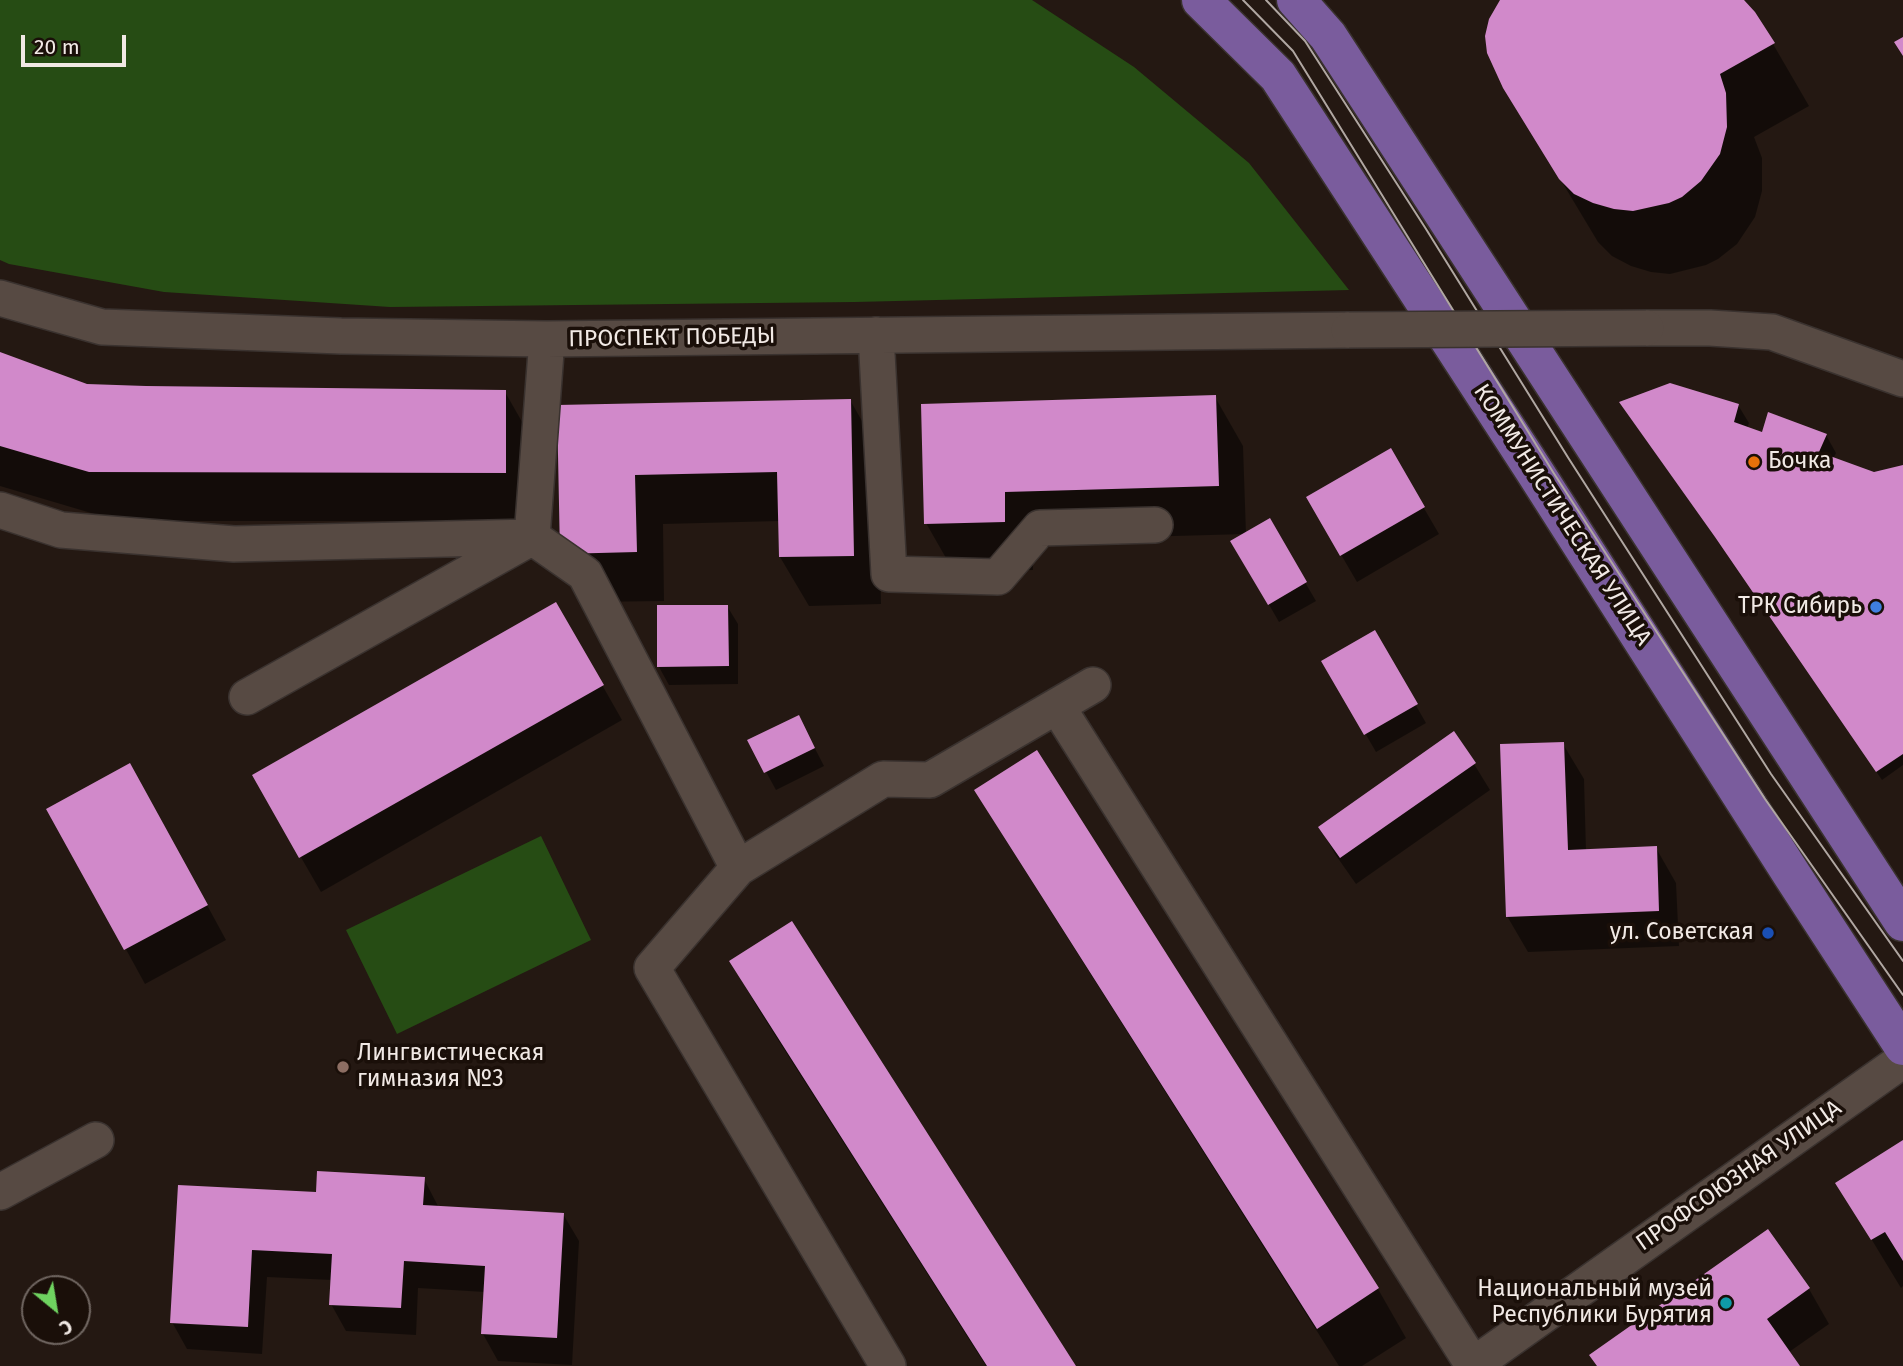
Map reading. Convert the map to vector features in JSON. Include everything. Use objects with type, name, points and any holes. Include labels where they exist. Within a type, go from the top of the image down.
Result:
[{"type":"main road","name":"КОММУНИСТИЧЕСКАЯ УЛИЦА","points":[[1200,0],[1278,76],[1903,1046]]},
{"type":"main road","points":[[1296,0],[1328,36],[1903,922]]},
{"type":"street","name":"ПРОСПЕКТ ПОБЕДЫ","points":[[0,298],[102,327],[341,336],[547,339],[1710,328],[1772,332],[1903,379]]},
{"type":"street","points":[[876,335],[890,574],[998,578],[1040,528],[1155,526]]},
{"type":"street","points":[[532,537],[547,339]]},
{"type":"street","points":[[0,510],[61,530],[234,544],[532,537],[585,574],[738,868]]},
{"type":"street","points":[[247,697],[532,537]]},
{"type":"street","points":[[888,1366],[652,968],[738,868],[883,779],[930,780],[1093,685]]},
{"type":"street","points":[[1057,706],[1478,1364]]},
{"type":"street","name":"ПРОФСОЮЗНАЯ УЛИЦА","points":[[1478,1364],[1903,1060]]},
{"type":"street","points":[[0,1192],[96,1140]]},
{"type":"green space","points":[[0,0],[1032,0],[1134,67],[1249,163],[1349,290],[855,302],[390,307],[164,292],[9,264],[0,260]]},
{"type":"green space","points":[[541,836],[591,940],[397,1034],[346,930]]},
{"type":"building","points":[[1500,0],[1744,0],[1775,43],[1720,74],[1726,93],[1727,127],[1720,154],[1701,181],[1682,197],[1669,203],[1633,211],[1614,209],[1574,194],[1559,179],[1503,88],[1487,53],[1485,36],[1489,19]]},
{"type":"building","points":[[1903,37],[1903,56],[1894,42]]},
{"type":"building","points":[[0,352],[87,384],[506,390],[506,473],[89,472],[0,446]]},
{"type":"building","points":[[1670,383],[1739,404],[1734,422],[1762,432],[1768,412],[1827,434],[1819,452],[1874,472],[1903,465],[1903,754],[1876,772],[1619,402]]},
{"type":"building","points":[[1216,395],[1219,486],[1005,492],[1005,522],[924,524],[921,404]]},
{"type":"building","points":[[851,399],[854,556],[779,557],[777,472],[635,475],[637,552],[560,554],[557,405]]},
{"type":"building","points":[[1391,448],[1425,507],[1340,556],[1306,497]]},
{"type":"building","points":[[1270,518],[1307,582],[1268,605],[1230,541]]},
{"type":"building","points":[[556,602],[604,685],[299,858],[252,775]]},
{"type":"building","points":[[657,605],[728,605],[729,666],[657,667]]},
{"type":"building","points":[[1375,630],[1418,704],[1364,735],[1321,661]]},
{"type":"building","points":[[799,715],[815,748],[764,773],[747,740]]},
{"type":"building","points":[[1454,731],[1476,763],[1340,858],[1318,827]]},
{"type":"building","points":[[1564,742],[1568,850],[1657,846],[1659,911],[1506,917],[1500,744]]},
{"type":"building","points":[[1037,750],[1379,1288],[1317,1329],[974,790]]},
{"type":"building","points":[[130,763],[208,905],[124,950],[46,809]]},
{"type":"building","points":[[792,921],[1076,1366],[987,1366],[729,961]]},
{"type":"building","points":[[1903,1140],[1903,1261],[1885,1232],[1871,1240],[1835,1183]]},
{"type":"building","points":[[317,1171],[425,1177],[423,1205],[564,1213],[557,1338],[481,1334],[485,1266],[404,1261],[401,1308],[329,1305],[332,1254],[252,1250],[248,1327],[170,1323],[178,1185],[316,1192]]},
{"type":"building","name":"Национальный музей Республики Бурятия","points":[[1768,1229],[1810,1288],[1767,1319],[1800,1366],[1597,1366],[1589,1355]]},
{"type":"tram line","points":[[1243,0],[1293,51],[1553,472],[1765,799],[1903,995]]},
{"type":"tram line","points":[[1266,0],[1305,41],[1771,774],[1903,961]]},
{"type":"place","name":"Бочка","points":[[1754,462]]},
{"type":"place","name":"ТРК Сибирь","points":[[1876,607]]},
{"type":"place","name":"ул. Советская","points":[[1768,933]]},
{"type":"place","name":"Лингвистическая гимназия №3","points":[[343,1067]]},
{"type":"place","name":"Национальный музей Республики Бурятия","points":[[1726,1303]]}]
